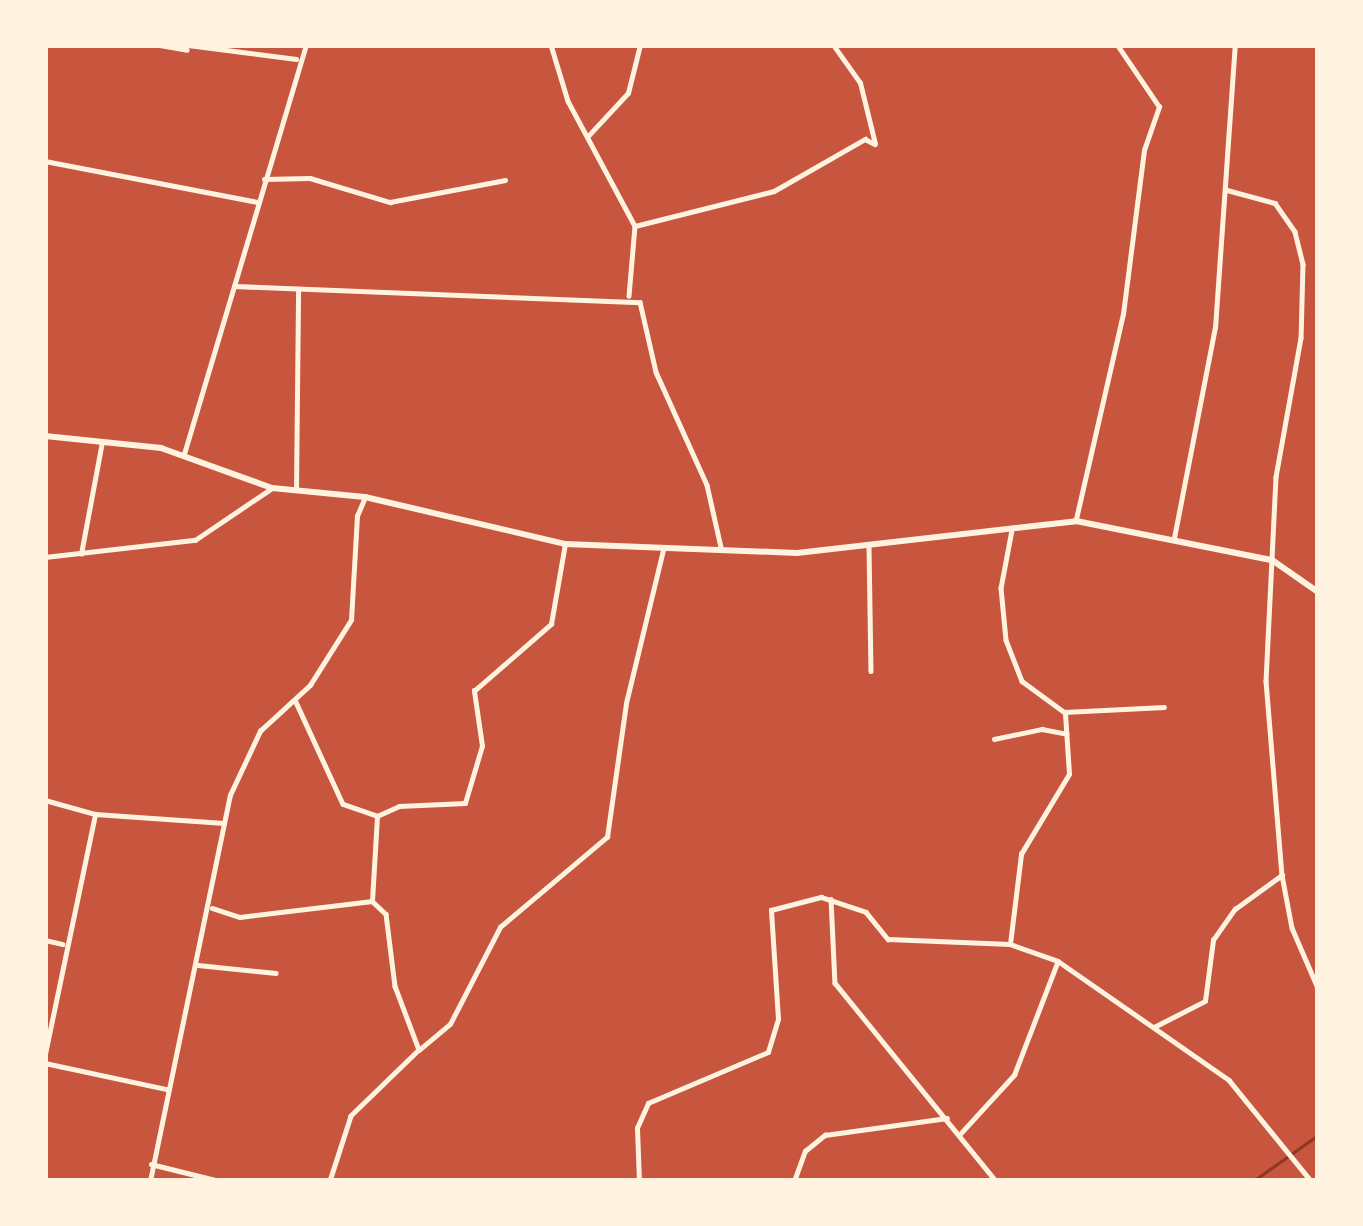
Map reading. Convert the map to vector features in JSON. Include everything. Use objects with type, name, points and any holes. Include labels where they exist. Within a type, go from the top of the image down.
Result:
[{"type":"street","points":[[160,45],[298,59]]},
{"type":"street","points":[[184,454],[298,59],[306,45]]},
{"type":"street","points":[[550,45],[568,101],[635,226],[629,296]]},
{"type":"street","points":[[589,135],[628,93],[640,45]]},
{"type":"street","points":[[635,226],[774,191],[865,140],[875,144],[860,82],[833,45]]},
{"type":"street","points":[[1076,521],[1124,314],[1144,150],[1159,106],[1117,45]]},
{"type":"street","points":[[1174,538],[1215,328],[1235,45]]},
{"type":"street","points":[[45,161],[258,202]]},
{"type":"street","points":[[264,179],[310,178],[390,202],[505,180]]},
{"type":"street","points":[[1227,190],[1275,203],[1295,232],[1303,264],[1301,338],[1276,477],[1266,681],[1282,875],[1292,928],[1318,988]]},
{"type":"street","points":[[234,286],[298,292],[629,296],[648,311],[656,372],[707,485],[721,547]]},
{"type":"street","points":[[296,491],[298,292]]},
{"type":"street","points":[[45,436],[184,454],[272,488],[365,497],[565,544],[663,550],[721,547],[797,554],[1076,521],[1272,560],[1318,592]]},
{"type":"street","points":[[81,554],[102,442]]},
{"type":"street","points":[[45,557],[195,540],[272,488]]},
{"type":"street","points":[[150,1181],[166,1089],[212,908],[224,823],[248,752],[295,699],[351,620],[357,516],[365,497]]},
{"type":"street","points":[[1012,530],[1001,588],[1006,640],[1022,681],[1064,712],[1163,707]]},
{"type":"street","points":[[295,699],[343,804],[377,816],[399,806],[465,803],[482,746],[474,691],[551,624],[565,544]]},
{"type":"street","points":[[869,546],[871,670]]},
{"type":"street","points":[[330,1181],[351,1116],[450,1024],[500,927],[607,837],[626,703],[663,550]]},
{"type":"street","points":[[1010,944],[1021,854],[1069,775],[1064,712]]},
{"type":"street","points":[[994,739],[1042,730],[1067,734]]},
{"type":"street","points":[[45,800],[94,814],[224,823]]},
{"type":"street","points":[[45,1054],[94,814]]},
{"type":"street","points":[[372,901],[377,816]]},
{"type":"street","points":[[1154,1027],[1205,1001],[1213,940],[1235,909],[1282,875]]},
{"type":"street","points":[[639,1181],[637,1127],[648,1103],[754,1062],[775,1041],[771,910],[793,899],[831,899],[866,912],[887,939],[1010,944],[1058,961],[1229,1080],[1311,1181]]},
{"type":"street","points":[[831,899],[835,983],[962,1133],[996,1181]]},
{"type":"street","points":[[212,908],[240,917],[372,901],[386,914],[395,986],[419,1050]]},
{"type":"street","points":[[45,940],[65,945]]},
{"type":"street","points":[[962,1133],[1014,1075],[1058,961]]},
{"type":"street","points":[[199,965],[276,974]]},
{"type":"street","points":[[45,1063],[166,1089]]},
{"type":"street","points":[[794,1181],[805,1151],[825,1135],[947,1118]]},
{"type":"street","points":[[151,1164],[219,1181]]},
{"type":"waterway","points":[[1253,1181],[1318,1135]]}]
